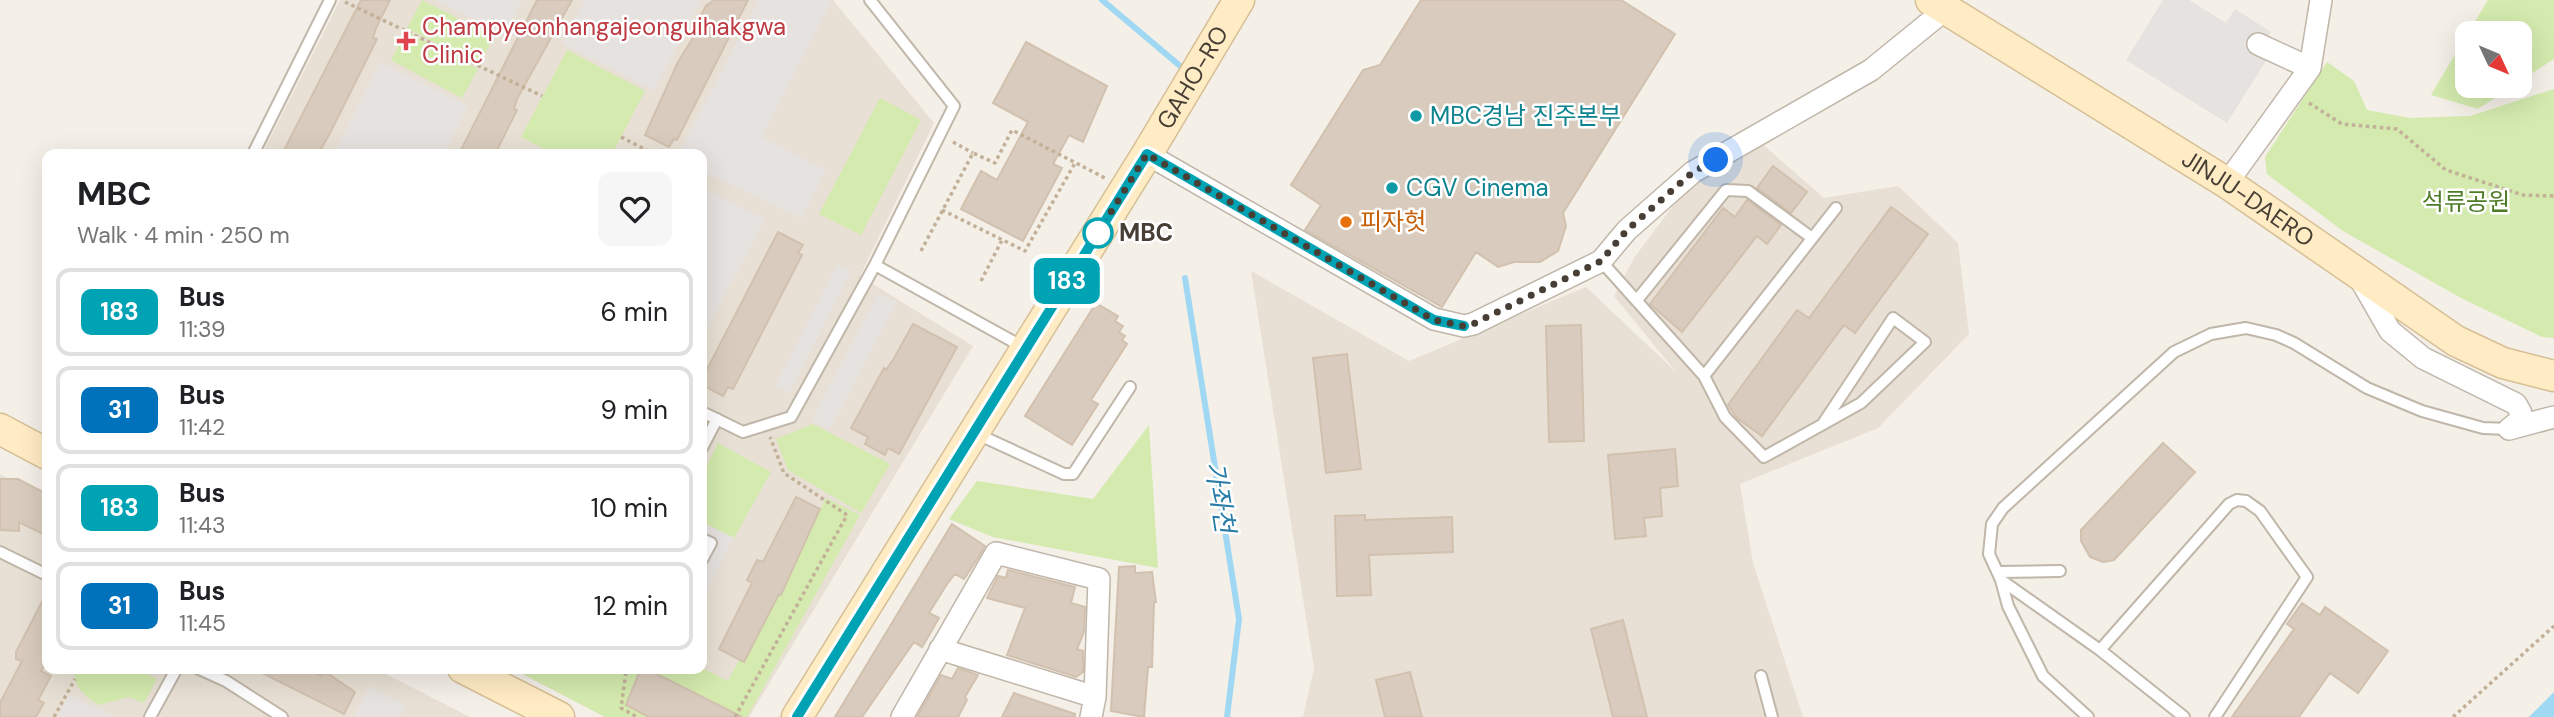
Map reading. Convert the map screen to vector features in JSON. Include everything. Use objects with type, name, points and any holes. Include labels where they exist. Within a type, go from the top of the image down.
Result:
[{"type":"street","name":"GAHO-RO","points":[[797,717],[1147,154],[1239,0]]},
{"type":"street","points":[[2228,183],[2309,68],[2321,0]]},
{"type":"street","name":"JINJU-DAERO","points":[[1464,326],[1601,261],[1627,230],[1693,172],[1871,70],[1939,5],[2228,183],[2456,341],[2503,363],[2554,376]]},
{"type":"street","points":[[2258,44],[2309,68]]},
{"type":"street","name":"GAHO-RO","points":[[1147,154],[1434,320],[1464,326]]},
{"type":"street","points":[[2355,269],[2390,331],[2423,358],[2516,404],[2521,413],[2519,421],[2510,429]]},
{"type":"street","points":[[2510,429],[2554,417]]},
{"type":"street","points":[[0,429],[42,451]]},
{"type":"street","points":[[902,717],[940,649],[996,553],[1099,579],[1093,707],[940,649]]},
{"type":"street","points":[[475,674],[559,717]]},
{"type":"lane","points":[[256,149],[330,0]]},
{"type":"lane","points":[[707,414],[743,432],[791,417],[875,265],[954,106],[870,0]]},
{"type":"lane","points":[[1637,300],[1726,190],[1748,191],[1812,239]]},
{"type":"lane","points":[[1704,376],[1836,208]]},
{"type":"lane","points":[[1601,261],[1704,376],[1725,417],[1764,457],[1861,403],[1925,342],[1893,318],[1824,422]]},
{"type":"lane","points":[[875,265],[1026,348]]},
{"type":"lane","points":[[2088,717],[2043,676],[2008,606],[2000,576],[1989,554],[1992,524],[2003,508],[2174,352],[2211,334],[2246,328],[2276,335],[2367,388],[2422,411],[2483,428],[2510,429]]},
{"type":"lane","points":[[974,433],[1064,474],[1073,474],[1130,387]]},
{"type":"lane","points":[[707,438],[717,419]]},
{"type":"lane","points":[[2099,649],[2229,504],[2237,500],[2254,505],[2307,577],[2215,717]]},
{"type":"lane","points":[[0,552],[42,573]]},
{"type":"lane","points":[[2000,576],[2060,571]]},
{"type":"lane","points":[[2000,576],[2099,649],[2184,717]]},
{"type":"lane","points":[[150,717],[174,674]]},
{"type":"lane","points":[[210,674],[282,717]]},
{"type":"lane","points":[[1761,676],[1772,717]]},
{"type":"path","points":[[340,0],[542,96]]},
{"type":"path","points":[[2292,92],[2342,124],[2397,128],[2446,170],[2524,195],[2554,196]]},
{"type":"path","points":[[940,135],[995,163],[1012,130],[1125,188]]},
{"type":"path","points":[[621,137],[644,149]]},
{"type":"path","points":[[921,251],[972,153]]},
{"type":"path","points":[[943,210],[1025,251],[1075,163]]},
{"type":"path","points":[[981,281],[1002,240]]},
{"type":"path","points":[[735,717],[847,515],[784,473],[766,426]]},
{"type":"path","points":[[2453,717],[2554,626]]},
{"type":"path","points":[[626,674],[621,709],[637,717]]},
{"type":"path","points":[[54,717],[75,679]]},
{"type":"shaded area","points":[[340,0],[833,0],[934,123],[860,276],[973,346],[749,717],[605,717],[523,674],[707,674],[707,149],[265,149]]},
{"type":"shaded area","points":[[436,0],[522,0],[503,35]]},
{"type":"shaded area","points":[[585,0],[701,0],[654,91],[562,43]]},
{"type":"shaded area","points":[[759,0],[832,0],[762,137],[826,170],[802,218],[707,173],[707,149],[681,149]]},
{"type":"shaded area","points":[[2163,0],[2189,0],[2226,23],[2235,9],[2271,32],[2265,43],[2274,48],[2227,123],[2126,60]]},
{"type":"shaded area","points":[[380,62],[468,106],[446,149],[336,149]]},
{"type":"shaded area","points":[[1761,143],[1824,198],[1898,186],[1958,243],[1969,334],[1878,428],[1740,484],[1753,563],[1803,717],[1303,717],[1314,668],[1251,271],[1409,361],[1586,287],[1677,373],[1614,296],[1634,258],[1694,178]]},
{"type":"shaded area","points":[[707,190],[765,219],[707,329]]},
{"type":"shaded area","points":[[837,264],[852,271],[789,393],[775,386]]},
{"type":"shaded area","points":[[878,293],[897,302],[830,429],[812,420]]},
{"type":"shaded area","points":[[0,474],[42,496],[42,674],[386,674],[470,717],[0,717]]},
{"type":"shaded area","points":[[707,524],[734,538],[707,591]]},
{"type":"shaded area","points":[[369,687],[405,705],[399,717],[354,717]]},
{"type":"shaded area","points":[[69,694],[116,717],[57,717]]},
{"type":"green space","points":[[422,0],[494,37],[478,66],[407,28]]},
{"type":"green space","points":[[2488,0],[2554,0],[2554,59],[2532,73],[2532,21],[2475,21]]},
{"type":"green space","points":[[406,31],[478,69],[462,98],[391,60]]},
{"type":"green space","points":[[567,50],[645,91],[615,149],[544,149],[521,137]]},
{"type":"green space","points":[[2455,54],[2455,98],[2495,98],[2478,109],[2431,95]]},
{"type":"green space","name":"석류공원","points":[[2327,62],[2354,81],[2367,110],[2410,118],[2470,116],[2554,89],[2554,338],[2542,337],[2461,298],[2343,231],[2267,174],[2265,157]]},
{"type":"green space","points":[[880,98],[921,120],[861,235],[819,214]]},
{"type":"green space","points":[[813,424],[890,464],[861,513],[788,470],[776,439]]},
{"type":"green space","points":[[1149,425],[1158,568],[993,537],[949,519],[977,481],[1093,499]]},
{"type":"green space","points":[[718,443],[771,472],[734,538],[707,524],[707,465]]},
{"type":"green space","points":[[826,498],[860,515],[747,717],[605,717],[523,674],[707,674],[707,670],[728,681]]},
{"type":"green space","points":[[147,674],[157,679],[144,703],[129,697],[99,705],[77,685],[74,675]]},
{"type":"water","points":[[2554,692],[2554,717],[2529,717]]},
{"type":"building","points":[[361,0],[390,0],[376,28],[373,38],[377,39],[321,149],[285,149]]},
{"type":"building","points":[[537,0],[572,0],[517,99],[514,109],[517,110],[498,149],[462,149]]},
{"type":"building","points":[[714,0],[748,0],[677,140],[674,139],[669,147],[645,135],[678,62],[699,28],[697,23],[706,6]]},
{"type":"building","name":"MBC경남 진주본부","points":[[1421,0],[1621,0],[1675,34],[1563,213],[1566,226],[1558,251],[1540,262],[1514,262],[1498,267],[1476,252],[1442,307],[1305,230],[1321,205],[1291,185],[1363,70],[1380,65]]},
{"type":"building","points":[[1026,42],[1107,86],[1083,142],[1069,135],[1053,164],[1062,168],[1023,241],[961,209],[981,171],[997,180],[1028,122],[993,103]]},
{"type":"building","points":[[1773,166],[1807,192],[1791,213],[1757,188]]},
{"type":"building","points":[[1747,200],[1781,225],[1767,244],[1757,236],[1682,332],[1650,304],[1723,208],[1735,217]]},
{"type":"building","points":[[1891,207],[1928,234],[1855,333],[1844,325],[1762,436],[1737,418],[1728,405],[1797,310],[1809,318]]},
{"type":"building","points":[[778,232],[803,245],[798,253],[802,255],[733,389],[728,387],[723,396],[707,388],[707,369]]},
{"type":"building","points":[[1096,303],[1118,316],[1115,321],[1123,326],[1119,332],[1125,336],[1122,340],[1127,344],[1091,400],[1098,404],[1072,445],[1025,416]]},
{"type":"building","points":[[913,324],[957,347],[899,454],[888,448],[885,455],[865,444],[868,437],[851,428],[884,368],[886,370],[893,360]]},
{"type":"building","points":[[1581,325],[1584,441],[1549,442],[1546,326]]},
{"type":"building","points":[[1347,354],[1361,469],[1326,473],[1313,358]]},
{"type":"building","points":[[2163,443],[2195,472],[2114,560],[2103,562],[2090,557],[2081,541],[2081,530]]},
{"type":"building","points":[[1675,449],[1678,486],[1660,488],[1662,516],[1644,518],[1646,536],[1615,539],[1608,455]]},
{"type":"building","points":[[0,479],[18,479],[42,491],[42,534],[19,522],[19,531],[0,530]]},
{"type":"building","points":[[796,497],[820,509],[781,595],[779,594],[744,662],[719,649],[752,583],[747,580],[757,560],[763,562]]},
{"type":"building","points":[[1365,515],[1365,520],[1452,517],[1453,552],[1369,555],[1371,595],[1337,596],[1335,516]]},
{"type":"building","points":[[952,524],[985,546],[978,558],[964,579],[955,574],[947,584],[929,613],[939,618],[922,647],[914,642],[862,717],[835,717]]},
{"type":"building","points":[[1135,566],[1135,573],[1152,572],[1156,602],[1152,667],[1148,667],[1144,717],[1111,711],[1119,567]]},
{"type":"building","points":[[1008,570],[1075,587],[1071,603],[1085,607],[1084,632],[1077,649],[1083,651],[1083,672],[1076,677],[1007,655],[1025,608],[987,598],[998,576],[1006,578]]},
{"type":"building","points":[[42,602],[41,671],[42,674],[51,676],[38,700],[44,703],[36,717],[0,717],[0,703],[22,661],[16,659],[16,652]]},
{"type":"building","points":[[2302,603],[2320,615],[2325,607],[2388,651],[2358,693],[2330,673],[2299,717],[2232,717],[2294,629],[2287,624]]},
{"type":"building","points":[[1623,620],[1647,717],[1613,717],[1591,629]]},
{"type":"building","points":[[958,668],[978,675],[965,697],[967,700],[958,717],[917,717],[941,675],[952,679]]},
{"type":"building","points":[[1410,672],[1422,717],[1385,717],[1376,680]]},
{"type":"building","points":[[264,674],[328,674],[355,692],[344,714]]},
{"type":"building","points":[[639,674],[657,674],[742,717],[649,717],[626,705]]},
{"type":"building","points":[[1014,693],[1075,714],[1075,717],[1002,717]]},
{"type":"waterway","name":"가좌천","points":[[1102,0],[1179,65]]},
{"type":"waterway","name":"가좌천","points":[[1185,278],[1239,619],[1227,717]]},
{"type":"bus line","name":"183","points":[[797,717],[1147,154],[1434,320],[1464,326]]},
{"type":"place","name":"Champyeonhangajeonguihakgwa Clinic","points":[[406,41]]},
{"type":"place","name":"MBC경남 진주본부","points":[[1416,116]]},
{"type":"place","name":"CGV Cinema","points":[[1392,188]]},
{"type":"place","name":"피자헛","points":[[1346,222]]},
{"type":"place","name":"MBC","points":[[1098,233]]},
{"type":"route","points":[[1098,233],[1147,154],[1434,320],[1464,326],[1510,307],[1601,261],[1627,230],[1693,172],[1716,160]]}]
